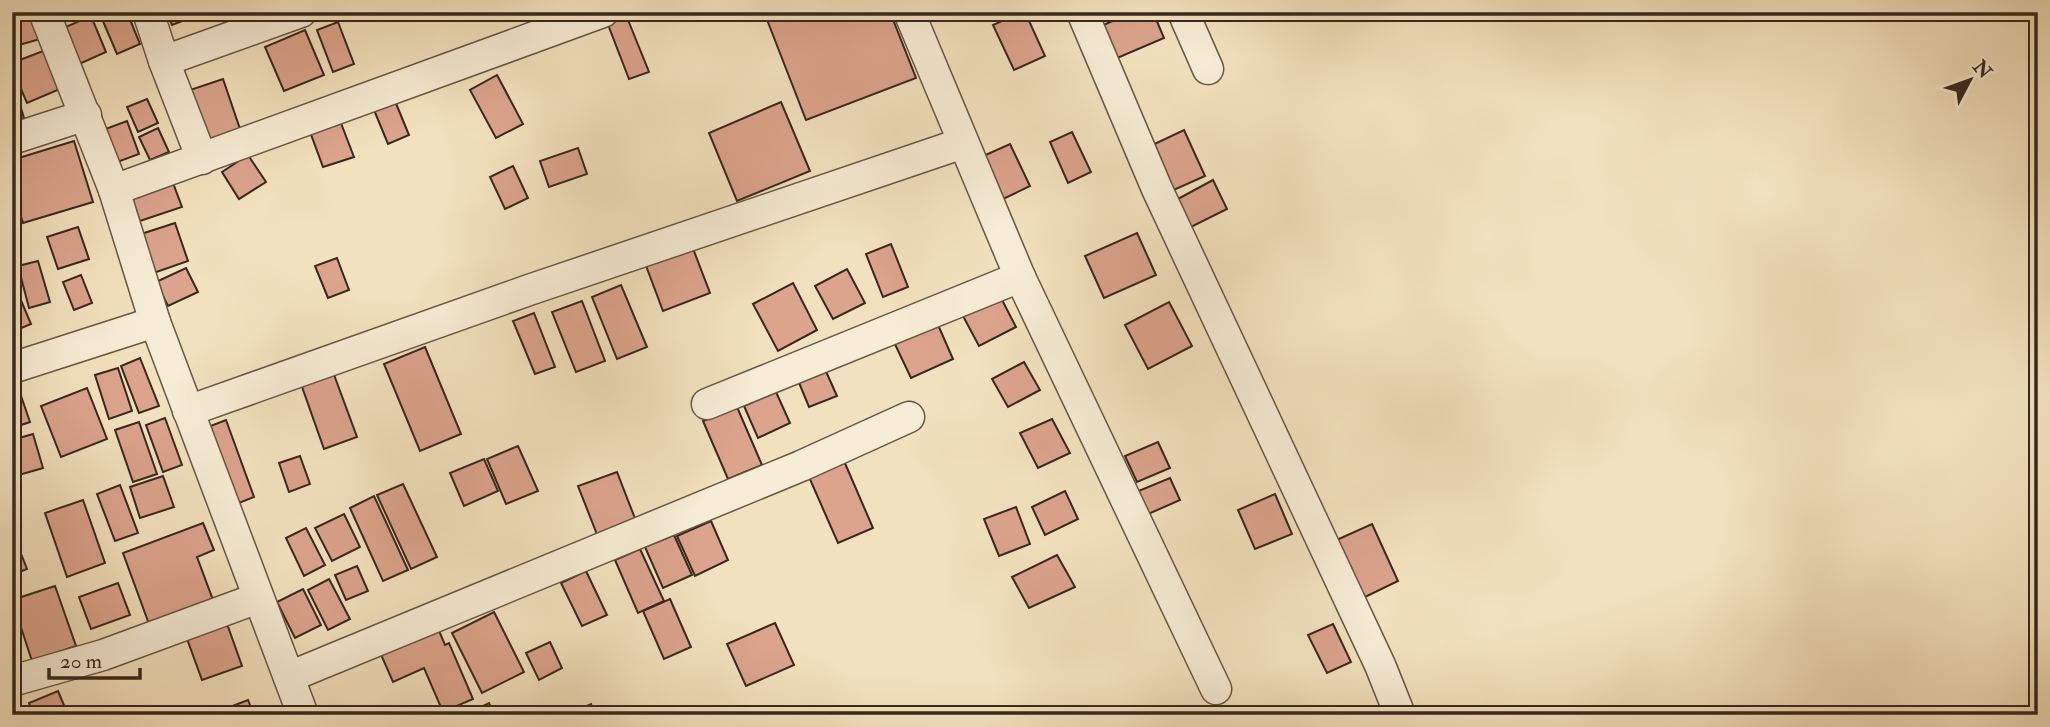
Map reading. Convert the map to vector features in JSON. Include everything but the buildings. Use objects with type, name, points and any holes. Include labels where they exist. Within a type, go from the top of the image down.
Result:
[{"type":"street","points":[[44,12],[114,190],[155,322],[303,715]]},
{"type":"street","points":[[149,12],[164,61],[202,159]]},
{"type":"street","points":[[164,61],[301,12]]},
{"type":"street","points":[[114,190],[603,12]]},
{"type":"street","points":[[909,12],[1020,277],[1216,689]]},
{"type":"street","points":[[1082,12],[1157,189],[1374,653],[1400,715]]},
{"type":"street","points":[[1183,12],[1208,69]]},
{"type":"street","points":[[12,138],[86,115]]},
{"type":"street","points":[[188,411],[542,286],[964,143]]},
{"type":"street","points":[[707,404],[1020,277]]},
{"type":"street","points":[[12,369],[155,322]]},
{"type":"street","points":[[289,677],[801,466],[909,416]]},
{"type":"street","points":[[12,681],[103,655],[258,598]]}]
